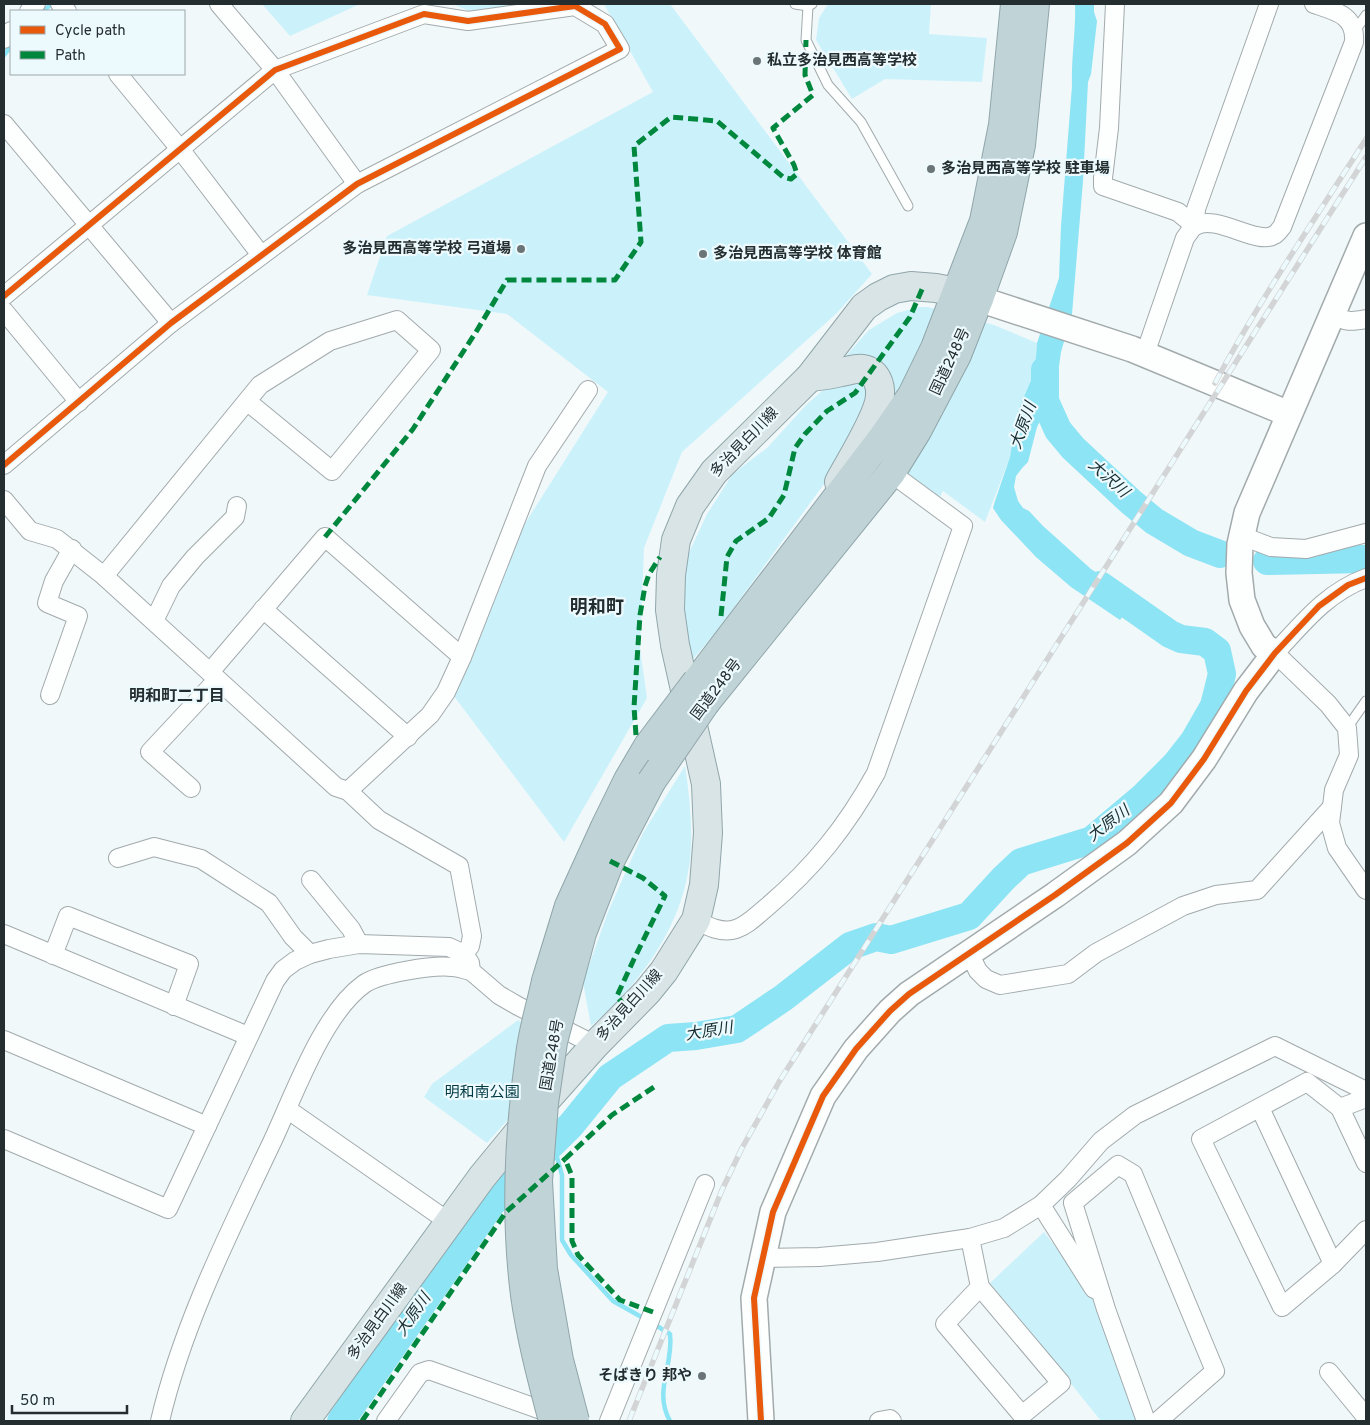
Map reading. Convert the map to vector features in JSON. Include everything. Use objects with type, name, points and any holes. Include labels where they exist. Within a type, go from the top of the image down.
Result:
[{"type":"highway","name":"国道248号","points":[[574,1421],[559,1360],[543,1269],[538,1181],[544,1103],[553,1042],[557,983],[570,906],[605,826],[628,780],[648,746],[702,692],[891,473],[917,431],[957,355],[1003,125],[1015,4]]},
{"type":"highway","name":"国道248号","points":[[553,1421],[538,1362],[525,1294],[520,1224],[521,1141],[530,1054],[557,983],[582,933],[610,862],[651,782],[702,692],[815,526],[883,437],[912,395],[935,348],[968,296],[1003,232],[1021,145],[1034,4]]},
{"type":"main road","name":"多治見白川線","points":[[306,1421],[482,1177],[537,1110],[595,1045],[647,992],[664,971],[696,920],[704,885],[708,833],[706,784],[675,645],[670,610],[671,576],[676,540],[690,506],[714,472],[810,377],[864,307],[894,289],[911,286],[936,288],[968,296]]},
{"type":"main road","points":[[810,377],[840,373],[852,369],[863,369],[875,375],[879,383],[880,396],[872,420],[815,526]]},
{"type":"street","points":[[219,4],[275,70],[357,184]]},
{"type":"street","points":[[1115,4],[1112,37],[1111,102],[1102,178],[1103,186],[1178,212],[1195,226]]},
{"type":"street","points":[[1138,352],[1185,238],[1195,226],[1196,209],[1269,4]]},
{"type":"street","points":[[1195,226],[1208,223],[1220,225],[1264,238],[1274,236],[1282,227],[1354,42],[1355,31],[1350,22],[1340,13],[1314,4]]},
{"type":"street","points":[[4,296],[275,70],[424,14],[468,21],[575,6],[605,24],[620,49],[357,184],[171,323],[4,465]]},
{"type":"street","points":[[119,75],[180,149],[261,255]]},
{"type":"street","points":[[4,124],[171,323]]},
{"type":"street","points":[[1366,236],[1247,513],[1242,536],[1239,573],[1242,600],[1252,626],[1264,646],[1275,653],[1328,704],[1347,728],[1349,755],[1334,790],[1330,823],[1337,848],[1366,890]]},
{"type":"street","points":[[968,296],[1138,352],[1289,414]]},
{"type":"street","points":[[4,311],[79,402]]},
{"type":"street","points":[[1332,314],[1351,322],[1366,319]]},
{"type":"street","points":[[104,576],[260,385],[330,341],[397,320],[431,350],[332,471],[248,402]]},
{"type":"street","points":[[348,792],[430,715],[446,692],[462,657],[537,466],[588,390]]},
{"type":"street","points":[[696,920],[712,929],[723,930],[734,930],[746,924],[795,882],[817,860],[852,813],[876,773],[963,526],[891,473]]},
{"type":"street","points":[[4,500],[30,531],[57,539],[104,576],[336,787],[348,792],[379,820],[459,866],[472,936],[470,946],[464,954]]},
{"type":"street","points":[[154,621],[170,586],[195,557],[235,517],[237,506]]},
{"type":"street","points":[[1242,536],[1271,547],[1306,549],[1366,533]]},
{"type":"street","points":[[192,788],[150,752],[214,676],[263,609],[325,537],[462,657]]},
{"type":"street","points":[[50,695],[78,616],[48,603],[54,581],[72,549]]},
{"type":"street","points":[[762,1421],[754,1298],[774,1212],[823,1096],[856,1049],[890,1011],[909,994],[1127,843],[1171,802],[1204,759],[1246,691],[1275,653],[1320,606],[1348,585],[1366,578]]},
{"type":"street","points":[[263,609],[408,737]]},
{"type":"street","points":[[969,953],[978,971],[986,980],[1000,985],[1068,974],[1096,953],[1183,906],[1216,895],[1257,890],[1332,807]]},
{"type":"street","points":[[118,858],[154,847],[201,859],[268,904],[293,937],[310,954]]},
{"type":"street","points":[[311,880],[351,929],[359,944]]},
{"type":"street","points":[[53,954],[68,916],[188,964],[174,1006]]},
{"type":"street","points":[[4,934],[248,1036]]},
{"type":"street","points":[[4,1138],[168,1209],[274,981],[283,970],[295,961],[310,954],[359,944],[449,947],[464,954],[470,963],[471,971]]},
{"type":"street","points":[[160,1421],[168,1388],[194,1317],[224,1244],[314,1050],[347,1001],[363,985],[378,977],[419,970],[452,967],[471,971],[499,995],[595,1045]]},
{"type":"street","points":[[4,1040],[207,1126]]},
{"type":"street","points":[[763,1258],[819,1257],[877,1252],[970,1238],[1004,1228],[1041,1206],[1068,1179],[1101,1140],[1135,1115],[1275,1046],[1366,1091]]},
{"type":"street","points":[[1366,1163],[1340,1108],[1307,1082],[1200,1139],[1282,1307],[1333,1264],[1366,1230]]},
{"type":"street","points":[[1340,1108],[1366,1098]]},
{"type":"street","points":[[1260,1108],[1333,1264]]},
{"type":"street","points":[[287,1109],[449,1222]]},
{"type":"street","points":[[1146,1421],[1106,1308],[1073,1203],[1118,1165],[1134,1174],[1215,1371],[1158,1421]]},
{"type":"street","points":[[610,1421],[705,1184]]},
{"type":"street","points":[[1041,1206],[1106,1308]]},
{"type":"street","points":[[970,1238],[980,1286],[1061,1383],[1022,1415],[945,1324],[980,1286]]},
{"type":"street","points":[[386,1421],[420,1373],[429,1370],[574,1421]]},
{"type":"street","points":[[1329,1372],[1366,1417]]},
{"type":"street","points":[[879,1421],[890,1419],[892,1421]]},
{"type":"lane","points":[[795,4],[810,5],[806,40],[828,85],[861,122],[908,206]]},
{"type":"lane","points":[[1355,31],[1366,15]]},
{"type":"lane","points":[[1347,728],[1366,701]]},
{"type":"green space","points":[[262,4],[360,4],[290,36]]},
{"type":"green space","points":[[453,4],[555,4],[469,11]]},
{"type":"green space","points":[[604,4],[670,4],[872,274],[837,313],[682,452],[644,548],[640,649],[647,698],[564,842],[453,695],[514,541],[608,392],[507,314],[367,295],[387,236],[653,92]]},
{"type":"green space","points":[[828,4],[931,4],[929,34],[987,38],[982,82],[885,79],[852,99],[816,40],[819,18]]},
{"type":"green space","points":[[919,307],[928,307],[994,325],[1037,343],[1032,378],[1017,413],[1010,457],[985,522],[943,491],[938,501],[854,443],[716,632],[693,659],[684,626],[681,593],[686,559],[707,514],[732,475],[767,448],[806,405],[822,391],[845,357],[869,330],[897,313]]},
{"type":"green space","points":[[685,766],[690,805],[691,845],[688,872],[682,897],[660,946],[645,968],[629,989],[591,1026],[583,982],[608,912],[643,833]]},
{"type":"green space","name":"明和南公園","points":[[518,1020],[566,1055],[487,1143],[424,1097],[432,1084]]},
{"type":"green space","points":[[1044,1232],[1076,1273],[1101,1312],[1139,1421],[1101,1421],[990,1283]]},
{"type":"water","points":[[1075,4],[1094,4],[1097,21],[1091,74],[1088,82],[1083,181],[1072,314],[1050,402],[1037,427],[1028,462],[1016,476],[1014,487],[1018,501],[1023,508],[1029,511],[1091,569],[1109,581],[1123,594],[1134,600],[1120,620],[1071,587],[1036,557],[1001,520],[993,508],[1010,457],[1017,413],[1032,378],[1037,343],[1059,278],[1061,226],[1072,86]]},
{"type":"waterway","points":[[45,10],[51,4]]},
{"type":"waterway","points":[[4,55],[10,47]]},
{"type":"waterway","name":"大沢川","points":[[1045,370],[1045,401],[1058,430],[1073,448],[1154,521],[1191,543],[1220,554]]},
{"type":"waterway","name":"大沢川","points":[[1267,561],[1365,559]]},
{"type":"waterway","name":"大原川","points":[[341,1421],[492,1203],[571,1125],[610,1077],[668,1038],[696,1036],[737,1029],[783,998],[850,946],[876,937],[891,940],[969,916],[1021,862],[1092,840],[1143,797],[1176,764],[1194,741],[1214,706],[1222,674],[1217,651],[1205,642],[1181,639],[1170,634],[1100,585]]},
{"type":"waterway","points":[[553,1143],[562,1175],[562,1240],[571,1255],[613,1301],[645,1319]]},
{"type":"waterway","points":[[652,1323],[670,1334],[663,1399],[670,1421]]},
{"type":"railway","points":[[1215,383],[1269,290],[1366,139]]},
{"type":"railway","points":[[629,1421],[722,1190],[742,1148],[779,1082],[1366,157]]},
{"type":"marked path","points":[[325,537],[413,429],[476,332],[507,280],[615,280],[641,242],[634,146],[671,117],[717,121],[783,177],[791,179],[797,174],[794,165],[773,128],[813,95],[805,75],[806,40]]},
{"type":"marked path","points":[[721,616],[727,557],[736,541],[769,518],[784,495],[795,448],[805,434],[827,411],[855,393],[910,317],[923,287]]},
{"type":"marked path","points":[[636,735],[634,707],[640,615],[649,574],[660,557]]},
{"type":"marked path","points":[[610,861],[643,878],[665,896],[617,996],[628,1011]]},
{"type":"marked path","points":[[653,1312],[620,1300],[578,1255],[572,1241],[572,1176],[565,1159],[612,1115],[654,1087]]},
{"type":"marked path","points":[[362,1421],[506,1212],[565,1159]]},
{"type":"cycle path","points":[[4,296],[275,70],[424,14],[468,21],[575,6],[605,24],[620,49],[357,184],[171,323],[4,465]]},
{"type":"cycle path","points":[[761,1421],[754,1298],[773,1212],[823,1096],[856,1049],[890,1011],[909,994],[1055,895],[1127,843],[1171,803],[1204,759],[1246,691],[1275,653],[1319,606],[1348,585],[1366,578]]},
{"type":"place","name":"私立多治見西高等学校","points":[[757,61]]},
{"type":"place","name":"多治見西高等学校 駐車場","points":[[931,169]]},
{"type":"place","name":"多治見西高等学校 弓道場","points":[[521,249]]},
{"type":"place","name":"多治見西高等学校 体育館","points":[[703,254]]},
{"type":"place","name":"そばきり 邦や","points":[[702,1376]]},
{"type":"district","name":"明和町","points":[[597,608]]},
{"type":"district","name":"明和町二丁目","points":[[177,697]]}]
